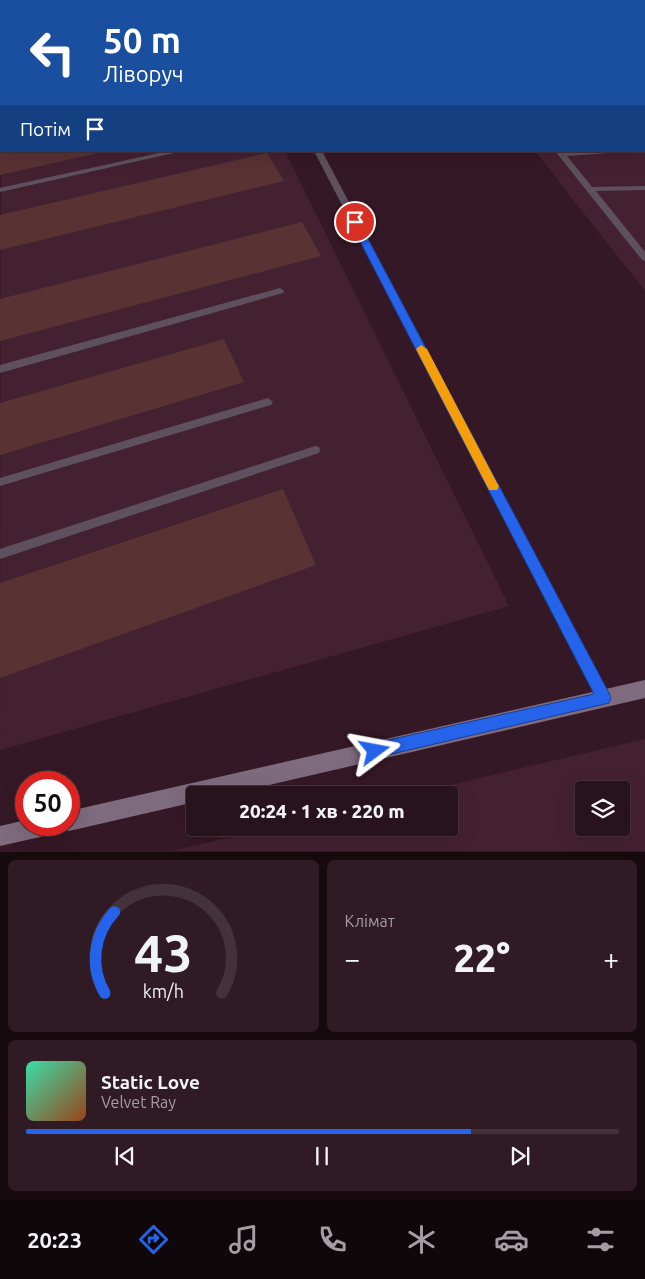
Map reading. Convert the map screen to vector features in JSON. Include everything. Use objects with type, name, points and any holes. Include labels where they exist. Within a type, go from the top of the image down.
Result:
[{"type":"main road","points":[[80,818],[645,689]]},
{"type":"main road","points":[[0,836],[15,833]]},
{"type":"lane","points":[[0,190],[174,152]]},
{"type":"lane","points":[[319,152],[604,698]]},
{"type":"lane","points":[[560,152],[645,258]]},
{"type":"lane","points":[[590,190],[645,188]]},
{"type":"lane","points":[[0,370],[280,291]]},
{"type":"lane","points":[[0,482],[268,402]]},
{"type":"lane","points":[[0,554],[315,450]]},
{"type":"shaded area","points":[[1,152],[285,152],[509,606],[0,750]]},
{"type":"shaded area","points":[[536,152],[645,152],[645,291]]},
{"type":"shaded area","points":[[645,739],[645,851],[171,851],[237,836],[458,836],[458,786],[446,786]]},
{"type":"building","points":[[0,152],[103,152],[0,175]]},
{"type":"building","points":[[267,153],[284,181],[0,250],[0,215]]},
{"type":"building","points":[[302,222],[321,256],[0,341],[0,299]]},
{"type":"building","points":[[224,339],[244,382],[0,455],[0,403]]},
{"type":"building","points":[[283,489],[316,565],[0,678],[0,583]]},
{"type":"slow traffic","points":[[421,349],[493,486]]},
{"type":"route","points":[[355,222],[604,698],[375,751]]}]
